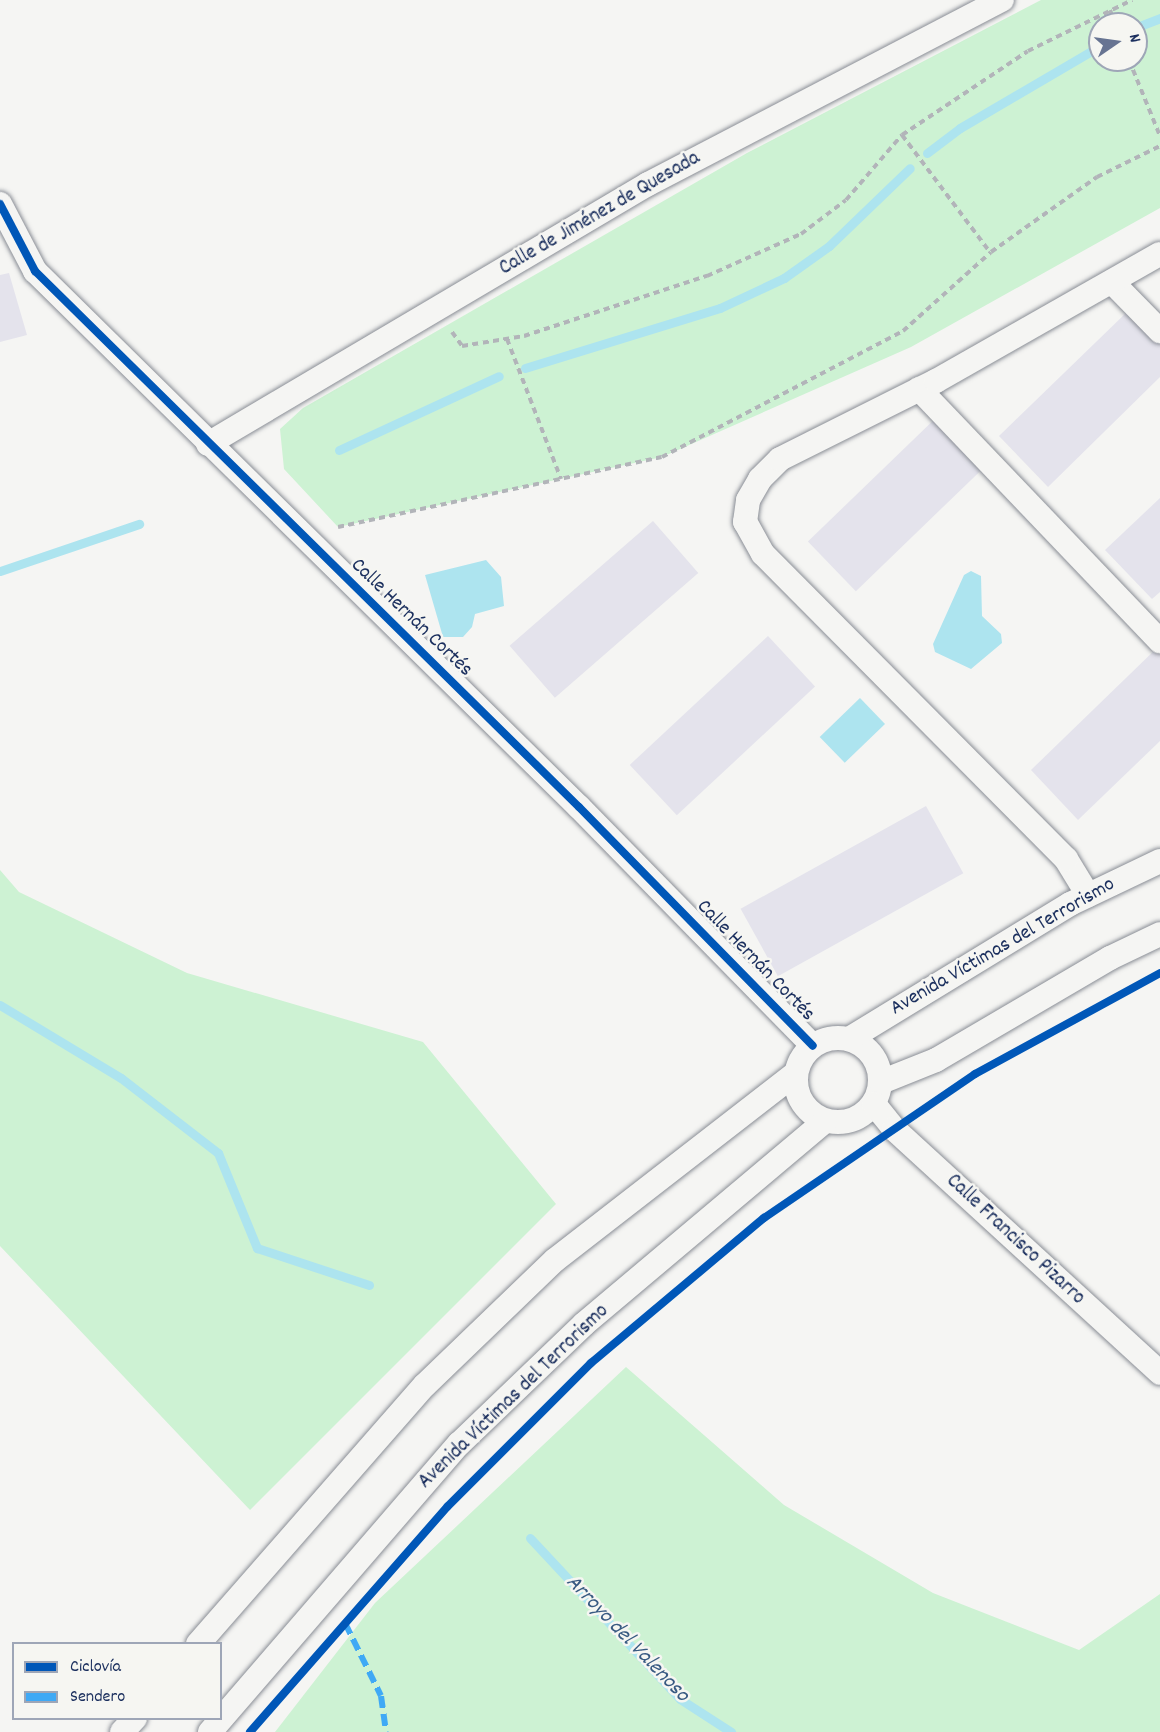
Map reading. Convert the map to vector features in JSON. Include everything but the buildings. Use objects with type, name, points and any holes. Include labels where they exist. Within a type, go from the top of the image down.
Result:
[{"type":"street","name":"Calle de Jiménez de Quesada","points":[[207,444],[648,184],[1002,0]]},
{"type":"street","name":"Calle Hernán Cortés","points":[[0,204],[35,271],[207,444],[579,807],[813,1046]]},
{"type":"street","points":[[1088,895],[1066,859],[763,554],[745,522],[748,500],[760,479],[780,459],[919,389],[1160,254]]},
{"type":"street","points":[[1112,282],[1160,331]]},
{"type":"street","points":[[919,389],[1160,641]]},
{"type":"street","name":"Avenida Víctimas del Terrorismo","points":[[849,1039],[1088,895],[1160,861]]},
{"type":"street","points":[[796,1073],[798,1093],[808,1110],[825,1121],[843,1123],[860,1117],[877,1093],[1110,958],[1160,934]]},
{"type":"street","points":[[200,1642],[425,1385],[555,1260],[796,1073],[813,1046],[830,1039],[849,1039],[866,1047],[877,1063],[877,1093]]},
{"type":"street","name":"Calle Francisco Pizarro","points":[[877,1093],[894,1129],[1160,1373]]},
{"type":"street","name":"Avenida Víctimas del Terrorismo","points":[[222,1718],[459,1444],[584,1324],[825,1121]]},
{"type":"street","points":[[122,1732],[134,1720]]},
{"type":"street","name":"Avenida Víctimas del Terrorismo","points":[[210,1732],[220,1720]]},
{"type":"path","points":[[447,326],[462,346],[507,339],[707,276],[801,234],[846,200],[902,135],[1028,51],[1132,0]]},
{"type":"path","points":[[1135,72],[1160,136]]},
{"type":"path","points":[[902,135],[991,252]]},
{"type":"path","points":[[338,527],[662,457],[903,331],[991,252],[1097,177],[1160,146]]},
{"type":"path","points":[[507,339],[561,479]]},
{"type":"green space","points":[[1041,0],[1160,0],[1160,208],[911,347],[662,457],[338,527],[284,469],[280,429],[303,408],[747,153]]},
{"type":"green space","points":[[0,870],[19,892],[187,973],[423,1042],[556,1204],[250,1510],[0,1246]]},
{"type":"green space","points":[[626,1367],[784,1505],[933,1593],[1079,1650],[1160,1594],[1160,1732],[275,1732],[375,1603]]},
{"type":"water","points":[[486,560],[501,577],[504,606],[475,614],[472,627],[463,637],[443,637],[425,575]]},
{"type":"water","points":[[971,571],[981,576],[982,616],[1001,634],[1002,643],[971,669],[935,652],[933,644],[964,575]]},
{"type":"water","points":[[860,698],[885,724],[845,763],[820,737]]},
{"type":"waterway","points":[[1148,23],[1160,18]]},
{"type":"waterway","points":[[927,153],[960,128],[1088,53]]},
{"type":"waterway","points":[[525,368],[720,308],[784,278],[829,246],[910,168]]},
{"type":"waterway","points":[[339,450],[499,376]]},
{"type":"waterway","points":[[0,571],[139,524]]},
{"type":"waterway","name":"Arroyo del Valenoso","points":[[0,1005],[121,1078],[218,1153],[257,1248],[369,1285]]},
{"type":"waterway","name":"Arroyo del Valenoso","points":[[530,1538],[680,1699],[731,1732]]},
{"type":"marked path","points":[[345,1623],[381,1696],[386,1732]]},
{"type":"cycle path","points":[[0,204],[35,271],[579,807],[813,1046]]},
{"type":"cycle path","points":[[250,1732],[448,1506],[591,1363],[764,1218],[975,1074],[1160,973]]}]
